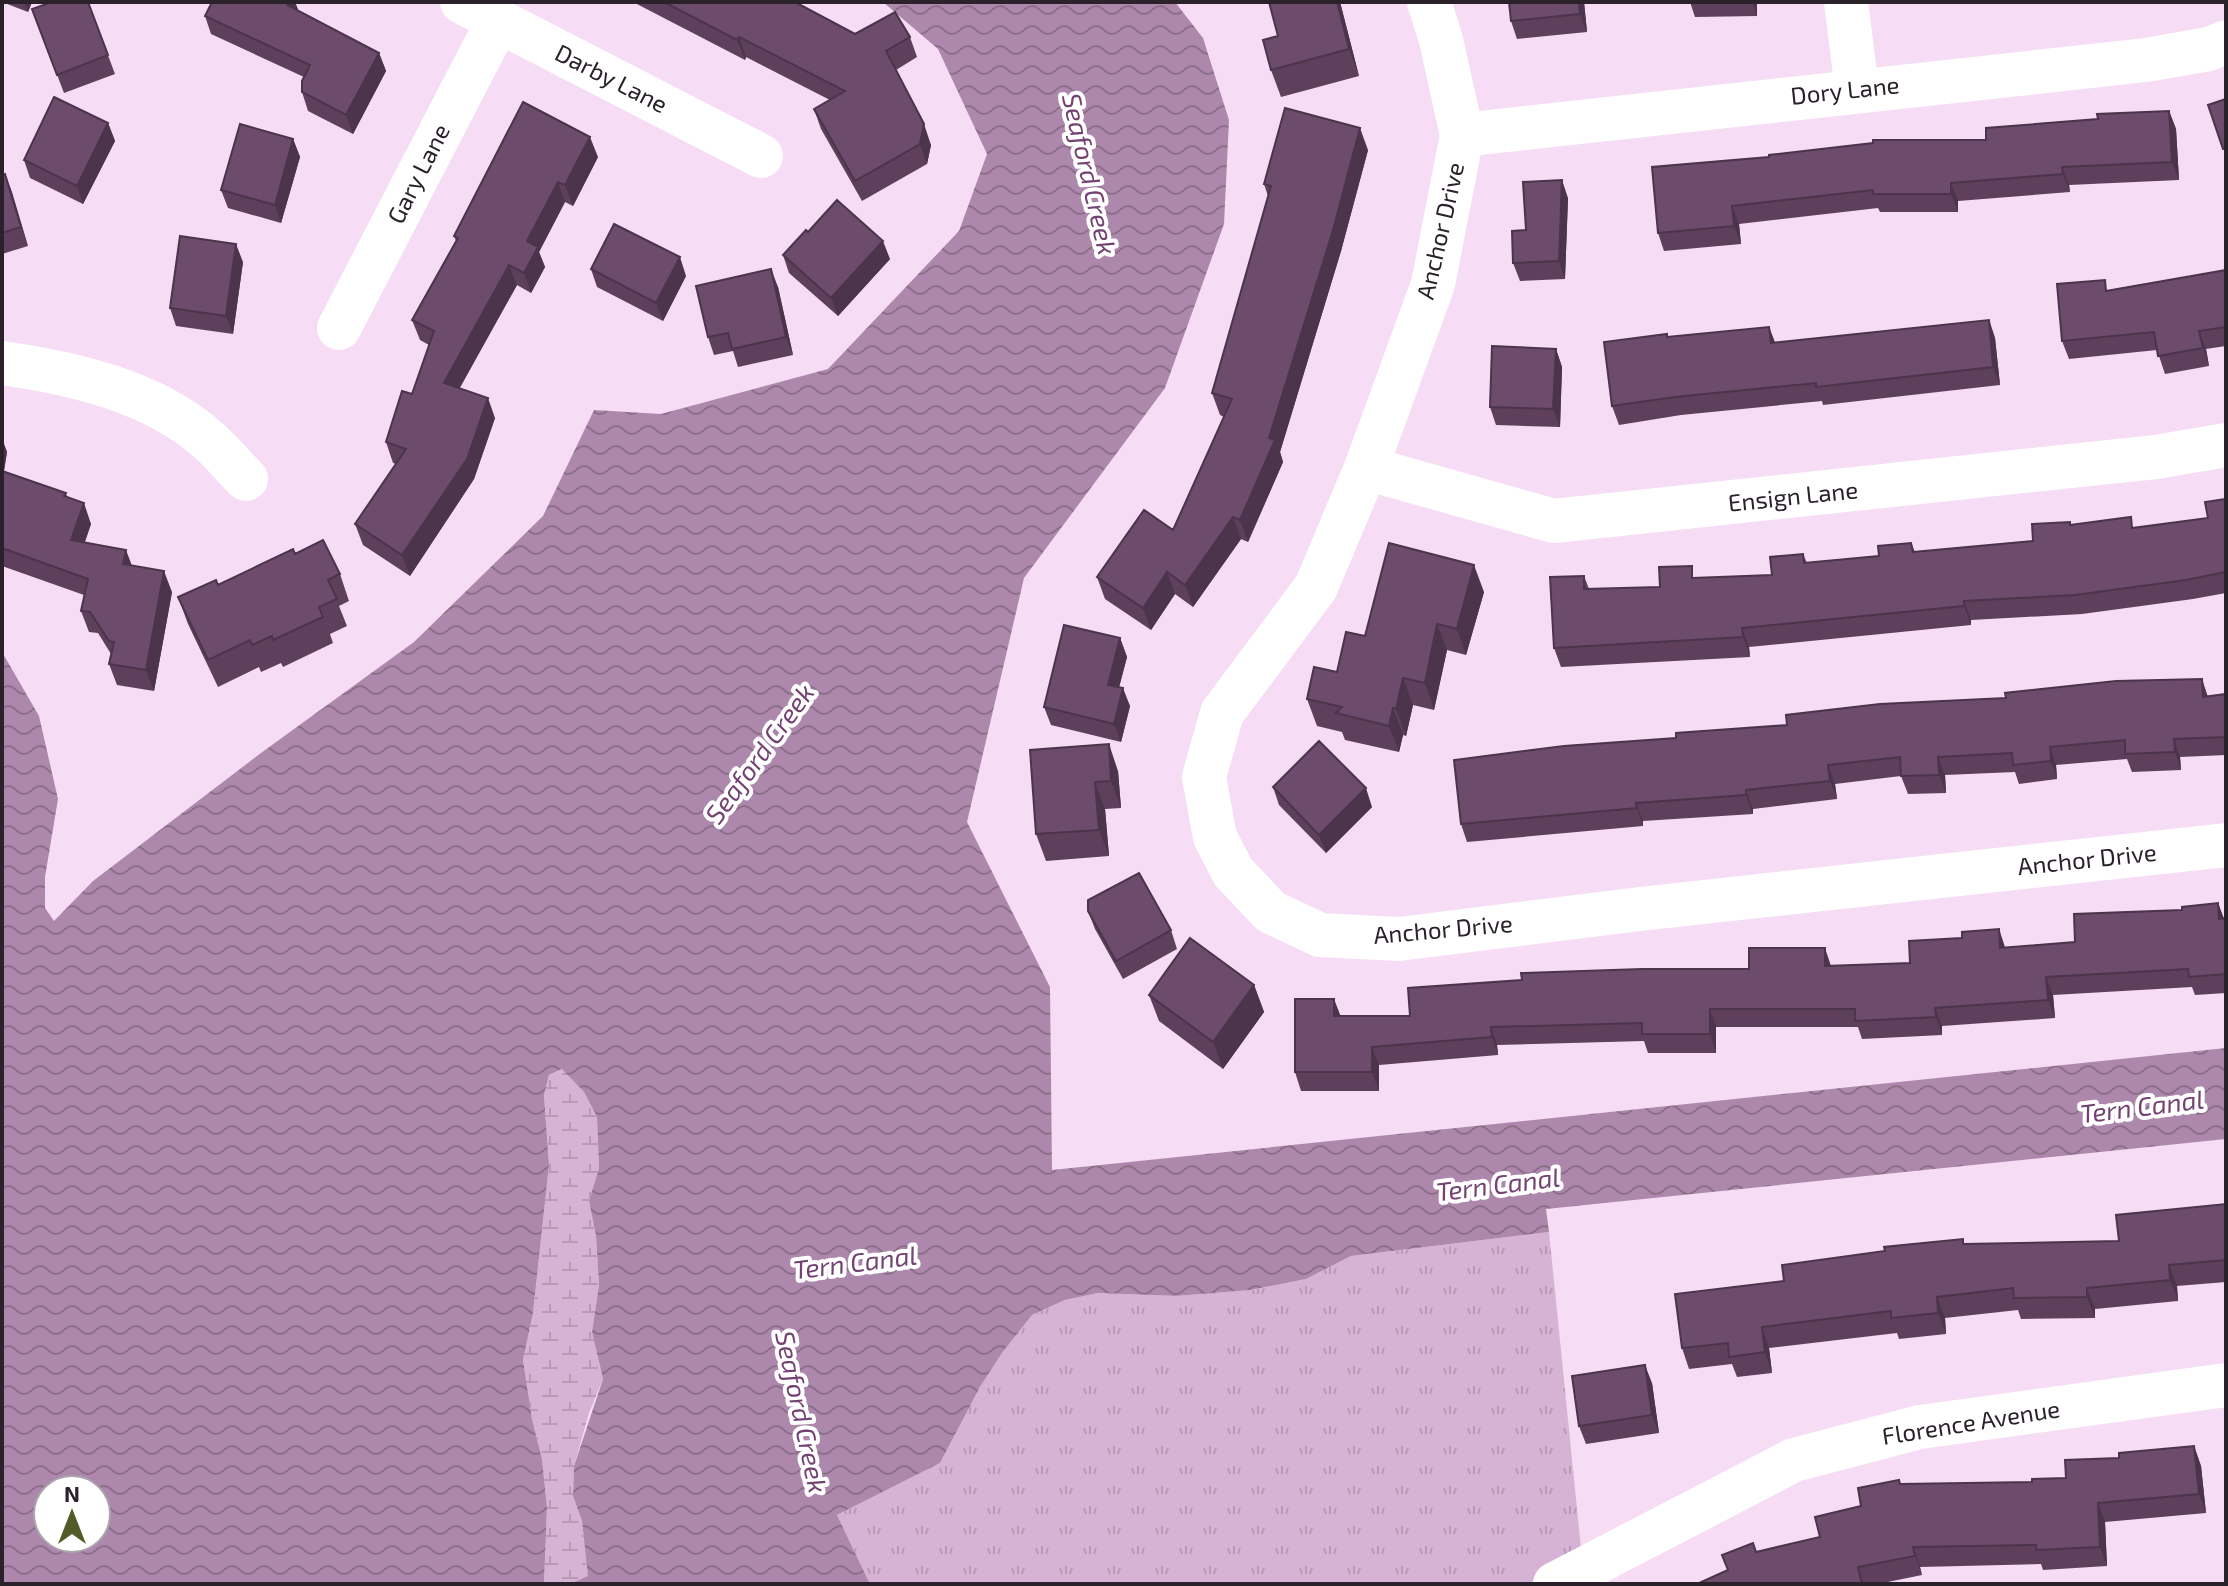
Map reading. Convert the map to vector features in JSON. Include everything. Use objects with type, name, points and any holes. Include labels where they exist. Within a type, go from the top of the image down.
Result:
[{"type":"street","name":"Anchor Drive","points":[[1429,2],[1441,40],[1462,135],[1433,284],[1366,468],[1316,587],[1222,713],[1204,777],[1215,837],[1233,872],[1271,912],[1320,935],[1399,939],[1640,909],[2226,845]]},
{"type":"street","points":[[1846,2],[1857,90]]},
{"type":"street","name":"Darby Lane","points":[[480,12],[761,156]]},
{"type":"street","name":"Gary Lane","points":[[339,328],[480,12]]},
{"type":"street","name":"Dory Lane","points":[[1462,135],[2146,60],[2209,49],[2226,42]]},
{"type":"street","points":[[2,363],[44,369],[120,390],[173,414],[207,439],[246,479]]},
{"type":"street","name":"Ensign Lane","points":[[1366,468],[1554,521],[2156,457],[2226,445]]},
{"type":"street","name":"Florence Avenue","points":[[1555,1584],[1794,1460],[1920,1427],[2226,1385]]},
{"type":"green space","points":[[563,1069],[584,1092],[597,1117],[599,1168],[589,1201],[596,1236],[599,1285],[592,1332],[603,1379],[589,1413],[574,1466],[573,1496],[582,1521],[589,1577],[570,1584],[544,1584],[547,1507],[542,1459],[523,1360],[533,1313],[549,1165],[544,1095],[549,1075]]},
{"type":"green space","points":[[1549,1232],[1582,1558],[1527,1584],[870,1584],[837,1515],[940,1463],[980,1387],[1002,1353],[1032,1315],[1065,1300],[1098,1293],[1176,1296],[1252,1290],[1306,1279],[1351,1256]]},
{"type":"water","points":[[883,2],[1175,2],[1203,38],[1229,120],[1224,224],[1165,388],[1024,578],[967,822],[1050,987],[1052,1170],[2226,1048],[2226,1139],[1546,1209],[1549,1232],[1351,1256],[1306,1279],[1251,1290],[1176,1296],[1098,1293],[1065,1300],[1032,1315],[1002,1353],[980,1387],[940,1463],[837,1515],[870,1584],[570,1584],[588,1576],[582,1521],[573,1496],[574,1466],[603,1379],[592,1332],[599,1285],[596,1236],[589,1201],[599,1168],[597,1117],[584,1092],[562,1069],[549,1075],[544,1095],[549,1165],[533,1313],[523,1360],[542,1459],[547,1507],[544,1584],[2,1584],[2,652],[39,716],[58,799],[45,877],[45,908],[54,921],[93,881],[414,642],[543,516],[594,410],[661,414],[828,369],[959,231],[987,154],[938,49]]},
{"type":"building","points":[[52,2],[88,2],[108,55],[57,75],[32,9]]},
{"type":"building","points":[[212,2],[289,2],[287,5],[379,53],[346,115],[302,92],[302,81],[310,65],[205,16]]},
{"type":"building","points":[[664,2],[795,2],[855,34],[895,12],[910,37],[886,51],[924,124],[920,144],[855,181],[814,109],[845,91]]},
{"type":"building","points":[[1269,2],[1337,2],[1349,49],[1271,70],[1263,40],[1278,36]]},
{"type":"building","points":[[1509,2],[1579,2],[1580,14],[1511,21]]},
{"type":"building","points":[[54,97],[108,123],[77,186],[24,160]]},
{"type":"building","points":[[2226,99],[2226,148],[2223,149],[2208,105]]},
{"type":"building","points":[[523,102],[590,137],[565,185],[558,182],[527,241],[538,247],[524,273],[509,265],[444,383],[488,398],[467,459],[402,555],[355,524],[406,449],[386,442],[402,391],[412,394],[434,331],[412,320],[458,238],[454,236]]},
{"type":"building","points":[[1285,108],[1360,128],[1333,230],[1269,438],[1275,440],[1240,520],[1233,517],[1185,585],[1167,572],[1143,608],[1097,577],[1144,510],[1173,530],[1232,399],[1212,393],[1271,186],[1264,184]]},
{"type":"building","points":[[2169,111],[2172,162],[2062,167],[2063,174],[1951,183],[1951,194],[1873,194],[1873,190],[1732,206],[1734,226],[1658,233],[1652,167],[1769,157],[1873,143],[1873,140],[1986,140],[1986,128],[2098,119],[2097,114]]},
{"type":"building","points":[[240,124],[293,139],[275,205],[221,190]]},
{"type":"building","points":[[5,174],[21,227],[2,233],[2,175]]},
{"type":"building","points":[[1562,180],[1559,261],[1513,263],[1512,231],[1526,230],[1523,182]]},
{"type":"building","points":[[837,200],[883,241],[831,298],[783,255]]},
{"type":"building","points":[[614,224],[680,257],[656,303],[591,269]]},
{"type":"building","points":[[180,236],[236,244],[226,316],[170,308]]},
{"type":"building","points":[[771,269],[786,337],[732,349],[728,333],[708,337],[696,286]]},
{"type":"building","points":[[2226,270],[2226,327],[2199,331],[2203,348],[2158,356],[2154,332],[2062,341],[2057,284],[2105,280],[2106,291]]},
{"type":"building","points":[[1989,320],[1993,367],[1816,387],[1816,383],[1675,397],[1612,406],[1604,342],[1769,327],[1771,343]]},
{"type":"building","points":[[1492,346],[1556,349],[1553,409],[1490,407]]},
{"type":"building","points":[[2,471],[66,493],[64,496],[84,503],[71,540],[126,550],[123,564],[164,571],[146,670],[109,664],[114,642],[109,641],[90,612],[81,611],[88,579],[2,548]]},
{"type":"building","points":[[2226,499],[2226,572],[2075,595],[1964,601],[1964,606],[1742,628],[1743,637],[1554,648],[1550,577],[1584,576],[1584,589],[1660,587],[1659,567],[1692,566],[1692,578],[1772,575],[1770,557],[1803,554],[1804,563],[1879,556],[1878,546],[1911,543],[1913,552],[2033,541],[2032,524],[2070,522],[2070,525],[2131,517],[2132,528],[2208,518],[2205,502]]},
{"type":"building","points":[[323,540],[340,574],[328,580],[337,599],[319,607],[323,617],[273,640],[272,636],[252,645],[250,640],[208,660],[178,597],[216,580],[218,585],[293,549],[295,554]]},
{"type":"building","points":[[1389,543],[1474,565],[1457,629],[1437,624],[1425,683],[1403,678],[1389,726],[1336,713],[1342,707],[1307,699],[1314,667],[1337,672],[1346,632],[1365,636]]},
{"type":"building","points":[[1064,625],[1120,638],[1108,685],[1123,688],[1114,724],[1044,707]]},
{"type":"building","points":[[2202,679],[2203,697],[2226,694],[2226,737],[2174,739],[2175,752],[2125,754],[2125,740],[2050,747],[2051,761],[2013,765],[2012,753],[1938,757],[1939,775],[1901,776],[1900,757],[1828,765],[1830,781],[1746,790],[1746,795],[1636,803],[1637,808],[1461,824],[1454,760],[1564,746],[1676,738],[1676,733],[1787,725],[1786,715],[1880,704],[2006,698],[2005,693],[2116,681]]},
{"type":"building","points":[[1319,741],[1366,788],[1319,835],[1273,787]]},
{"type":"building","points":[[1109,744],[1111,781],[1095,782],[1099,830],[1036,834],[1030,750]]},
{"type":"building","points":[[1139,873],[1171,930],[1116,961],[1088,911],[1088,900]]},
{"type":"building","points":[[2218,903],[2219,919],[2226,918],[2226,974],[2189,977],[2188,969],[2046,977],[2048,1000],[1935,1008],[1936,1017],[1855,1021],[1855,1009],[1710,1009],[1710,1034],[1642,1034],[1642,1023],[1491,1027],[1492,1037],[1372,1047],[1372,1072],[1295,1072],[1295,999],[1334,999],[1334,1016],[1410,1016],[1408,988],[1522,980],[1521,973],[1749,969],[1749,948],[1825,948],[1825,966],[1910,963],[1909,941],[1962,938],[1962,932],[1999,929],[2000,948],[2075,942],[2074,914],[2182,910],[2182,907]]},
{"type":"building","points":[[1190,938],[1254,985],[1213,1042],[1149,995]]},
{"type":"building","points":[[2226,1204],[2226,1260],[2169,1265],[2170,1280],[2087,1288],[2087,1297],[2014,1298],[2013,1288],[1937,1297],[1938,1313],[1891,1318],[1891,1311],[1762,1327],[1765,1352],[1729,1357],[1728,1343],[1682,1348],[1675,1294],[1784,1281],[1782,1265],[1885,1251],[1884,1247],[1963,1239],[1963,1244],[2119,1241],[2116,1215]]},
{"type":"building","points":[[1645,1365],[1652,1415],[1579,1426],[1572,1376]]},
{"type":"building","points":[[2194,1446],[2199,1494],[2098,1503],[2100,1547],[2036,1550],[2036,1545],[1913,1547],[1915,1556],[1858,1567],[1862,1584],[1697,1584],[1728,1570],[1722,1555],[1753,1543],[1756,1552],[1820,1537],[1815,1517],[1861,1506],[1858,1488],[1899,1480],[1900,1484],[2032,1482],[2032,1479],[2066,1478],[2065,1460],[2119,1458],[2119,1453]]},
{"type":"water label","name":"Seaford Creek","points":[[1089,174]]},
{"type":"water label","name":"Seaford Creek","points":[[760,754]]},
{"type":"water label","name":"Tern Canal","points":[[2142,1107]]},
{"type":"water label","name":"Tern Canal","points":[[1498,1185]]},
{"type":"water label","name":"Tern Canal","points":[[855,1263]]},
{"type":"water label","name":"Seaford Creek","points":[[801,1412]]}]
